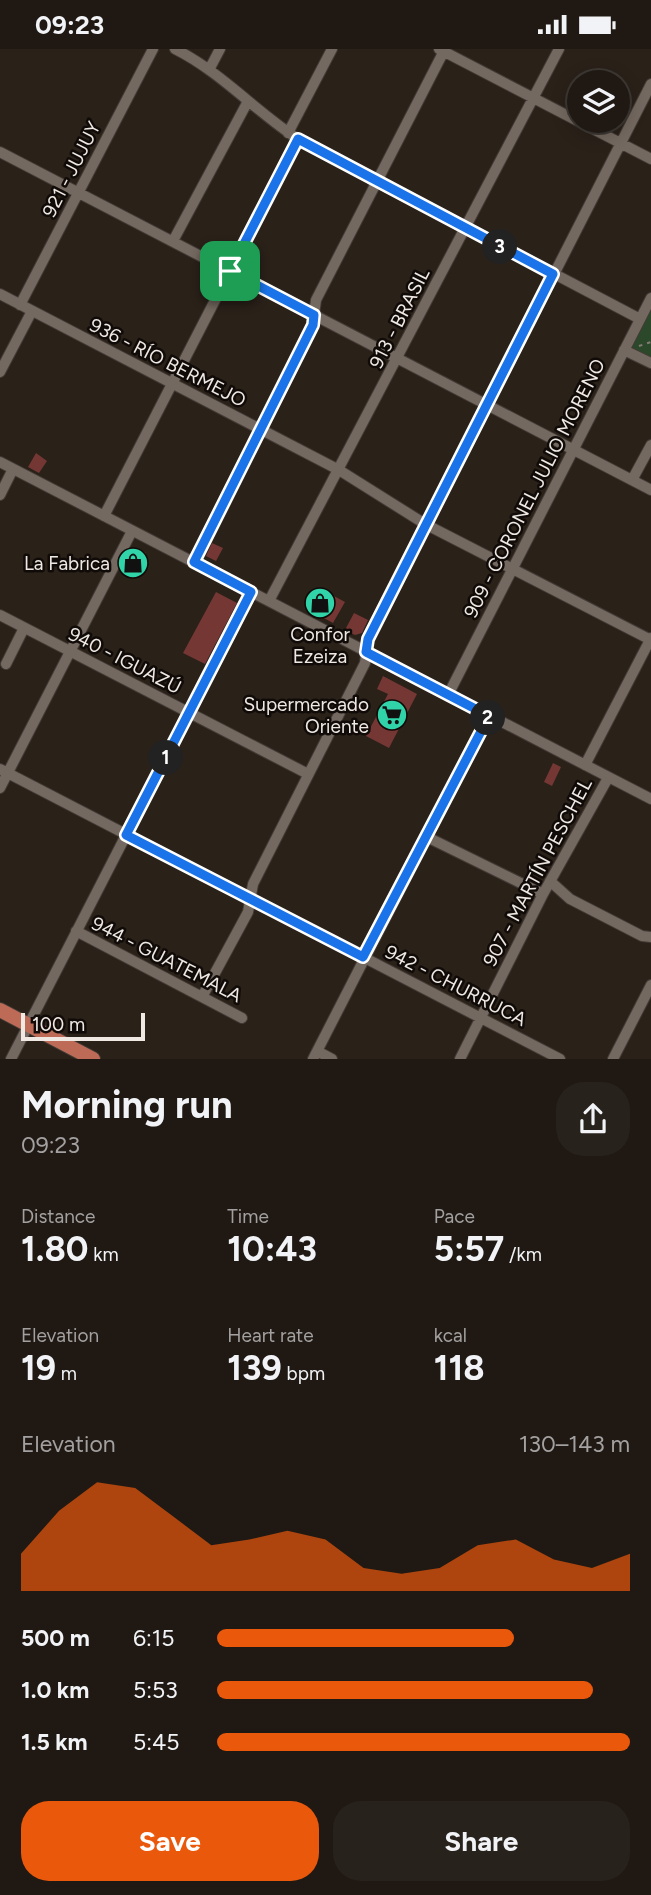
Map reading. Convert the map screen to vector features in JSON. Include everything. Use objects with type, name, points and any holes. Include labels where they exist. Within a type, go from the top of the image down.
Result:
[{"type":"main road","points":[[0,1010],[93,1059]]},
{"type":"street","name":"921 - JUJUY","points":[[20,305],[153,49]]},
{"type":"street","points":[[175,49],[210,68],[247,103],[293,136],[640,319]]},
{"type":"street","points":[[210,68],[220,49]]},
{"type":"street","points":[[104,516],[230,271],[332,49]]},
{"type":"street","name":"913 - BRASIL","points":[[269,601],[559,49]]},
{"type":"street","points":[[194,562],[312,330],[316,300],[442,50],[651,159]]},
{"type":"street","points":[[202,997],[248,912],[253,884],[365,663],[368,639],[651,85]]},
{"type":"street","points":[[173,241],[247,103]]},
{"type":"street","points":[[0,152],[314,315],[399,356],[651,490]]},
{"type":"street","name":"936 - RÍO BERMEJO","points":[[0,294],[340,470],[425,524],[651,639]]},
{"type":"street","name":"909 - CORONEL JULIO MORENO","points":[[448,695],[651,298]]},
{"type":"street","points":[[0,372],[32,311]]},
{"type":"street","points":[[624,350],[651,363]]},
{"type":"street","points":[[632,480],[651,445]]},
{"type":"street","points":[[0,462],[651,799]]},
{"type":"street","points":[[0,495],[13,469]]},
{"type":"street","points":[[0,788],[4,771],[72,652],[132,531]]},
{"type":"street","points":[[10,1059],[251,592]]},
{"type":"street","name":"940 - IGUAZÚ","points":[[0,615],[308,774]]},
{"type":"street","points":[[6,664],[24,628]]},
{"type":"street","name":"907 - MARTÍN PESCHEL","points":[[585,765],[651,639]]},
{"type":"street","points":[[332,1059],[315,1055],[489,716]]},
{"type":"street","name":"942 - CHURRUCA","points":[[4,771],[250,896],[560,1059]]},
{"type":"street","name":"907 - MARTÍN PESCHEL","points":[[460,1059],[543,894],[608,778]]},
{"type":"street","points":[[427,837],[543,894]]},
{"type":"street","points":[[550,881],[570,898],[642,936],[651,937]]},
{"type":"street","name":"944 - GUATEMALA","points":[[76,932],[242,1018]]},
{"type":"street","points":[[613,1059],[651,985]]},
{"type":"green space","points":[[651,309],[651,363],[624,350]]},
{"type":"building","points":[[36,453],[47,461],[39,473],[28,467]]},
{"type":"building","points":[[212,543],[223,548],[216,561],[206,556]]},
{"type":"building","name":"La Fabrica","points":[[140,549],[146,553],[134,575],[123,569],[133,552]]},
{"type":"building","points":[[321,589],[345,602],[333,623],[309,610]]},
{"type":"building","points":[[216,592],[237,603],[205,664],[183,653]]},
{"type":"building","points":[[354,613],[368,620],[362,633],[355,635],[345,630]]},
{"type":"building","name":"Supermercado Oriente","points":[[383,676],[417,694],[389,748],[366,736],[388,694],[377,689]]},
{"type":"building","points":[[553,763],[561,767],[552,786],[544,782]]},
{"type":"place","name":"La Fabrica","points":[[133,563]]},
{"type":"place","name":"Confor Ezeiza","points":[[320,603]]},
{"type":"place","name":"Supermercado Oriente","points":[[392,715]]},
{"type":"route","points":[[298,139],[553,274],[368,639],[366,652],[489,716],[363,957],[250,896],[126,835],[251,592],[194,562],[313,325],[314,315],[230,271],[298,139]]}]
